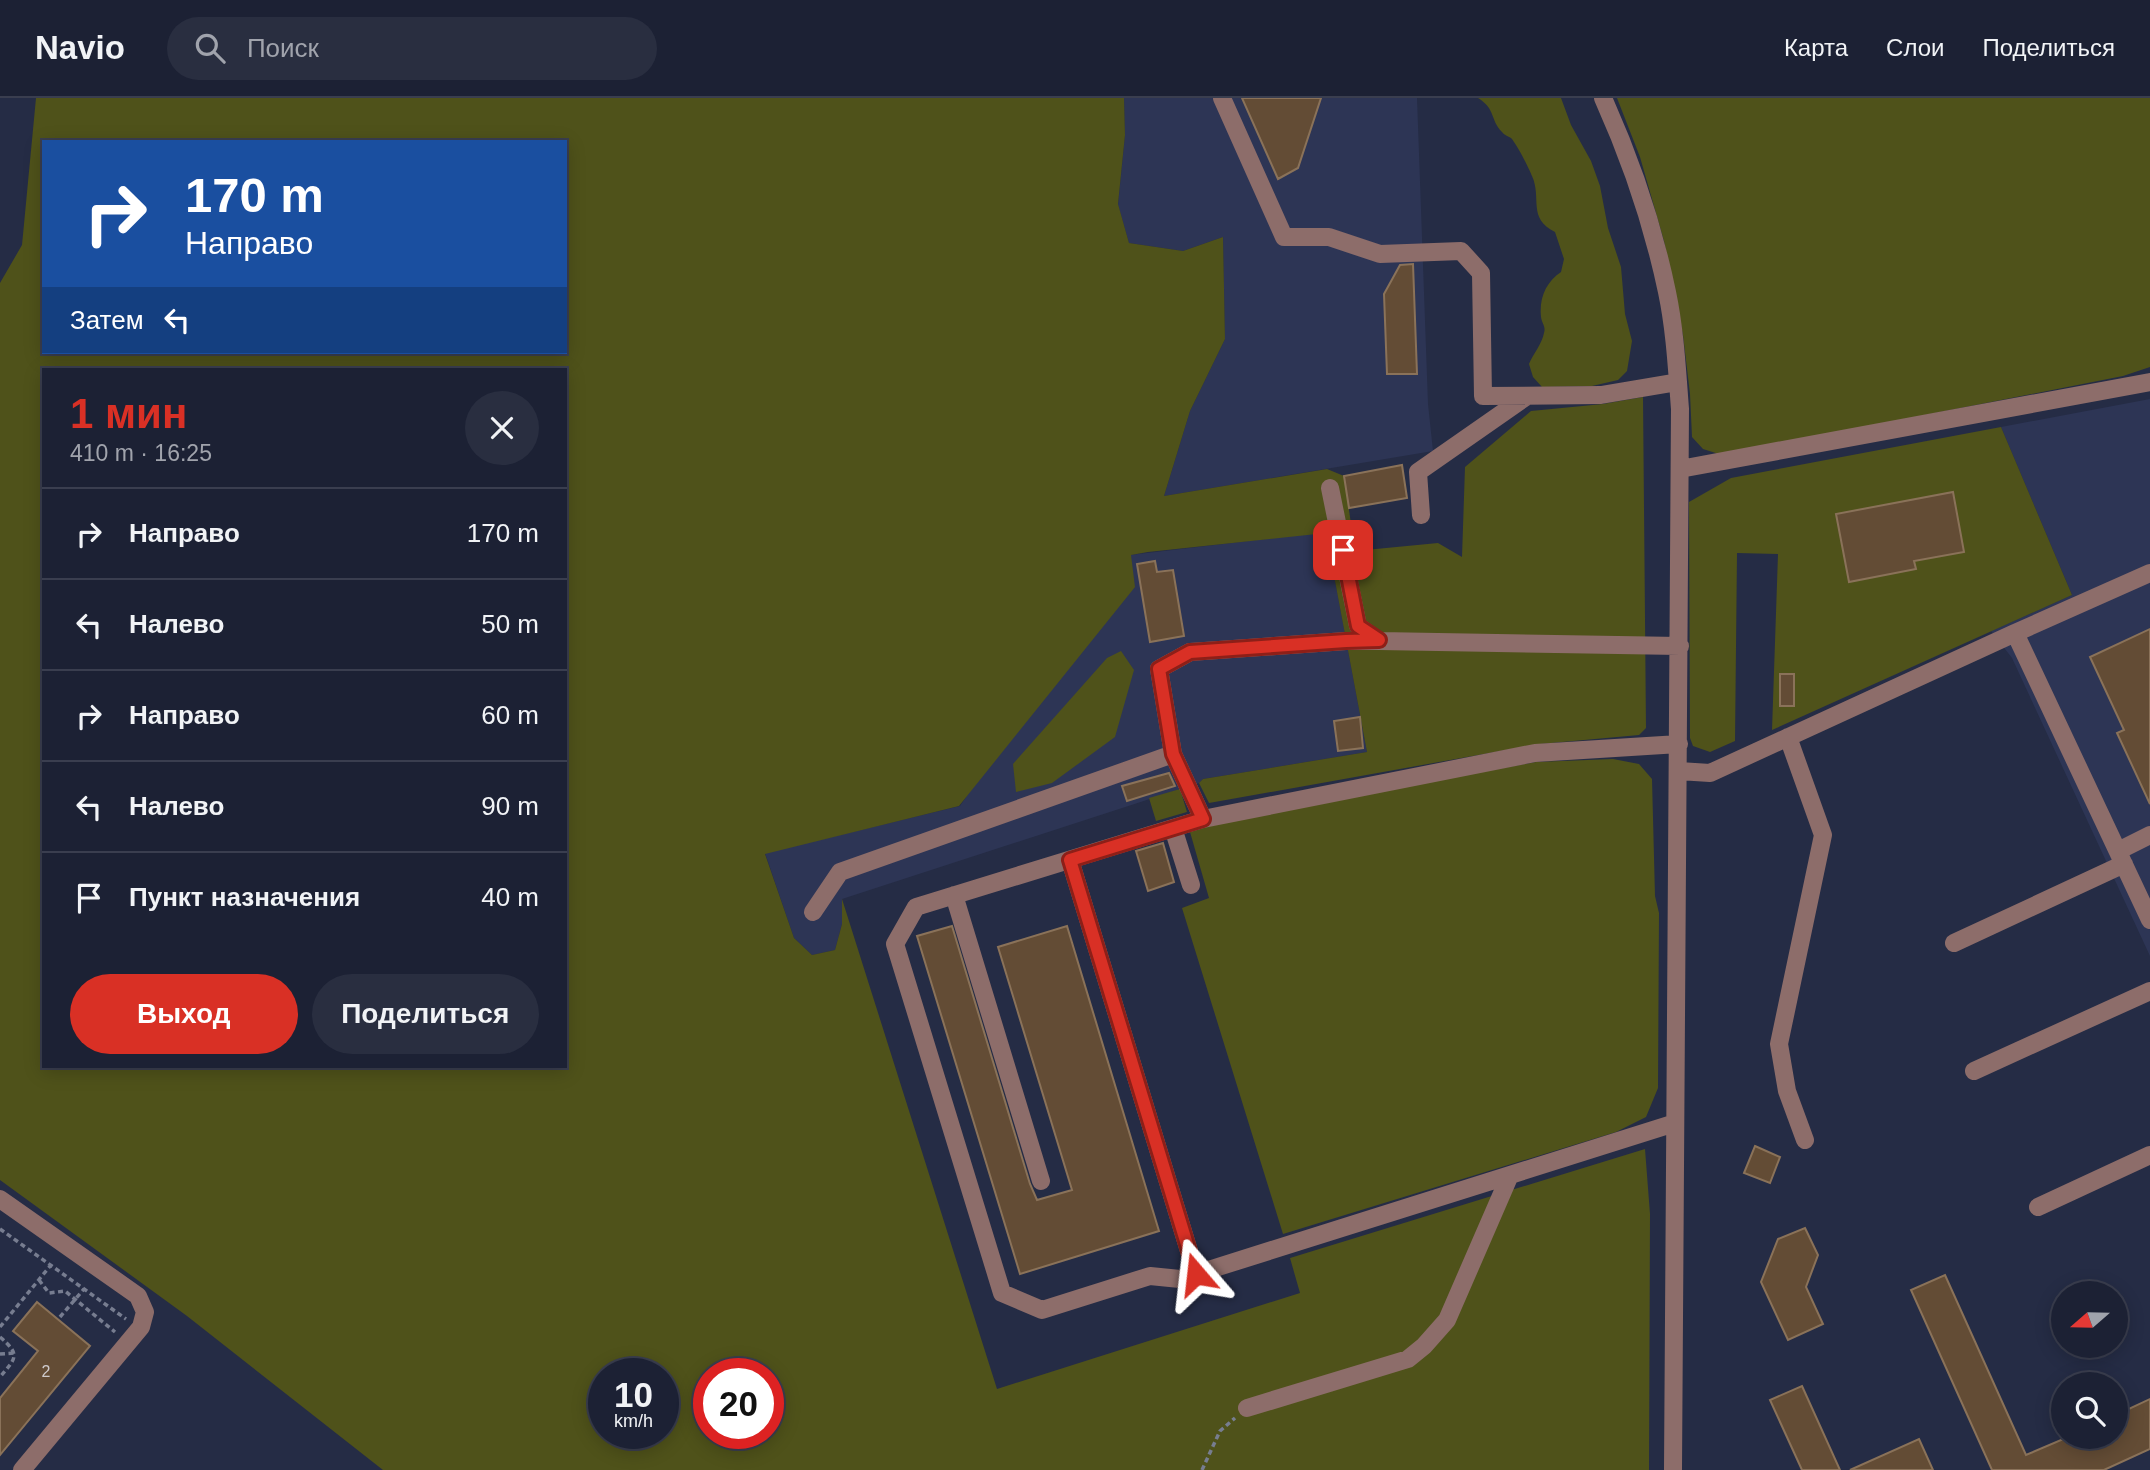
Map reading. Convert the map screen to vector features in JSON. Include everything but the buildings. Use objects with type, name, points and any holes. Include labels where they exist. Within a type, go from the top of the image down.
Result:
[{"type":"street","points":[[1222,98],[1284,237],[1329,237],[1380,254],[1461,251],[1481,273],[1483,396],[1601,395],[1678,382]]},
{"type":"street","points":[[1603,98],[1633,169],[1652,231],[1667,294],[1681,409],[1673,1470]]},
{"type":"street","points":[[1680,469],[2150,382]]},
{"type":"street","points":[[1421,516],[1418,472],[1527,396]]},
{"type":"street","points":[[1330,488],[1358,626],[1379,640]]},
{"type":"street","points":[[1679,771],[1710,773],[2150,573]]},
{"type":"street","points":[[2015,633],[2150,919]]},
{"type":"street","points":[[1203,819],[1173,754],[1159,669],[1190,652],[1379,640],[1680,646]]},
{"type":"street","points":[[1788,737],[1823,835],[1779,1044],[1787,1091],[1805,1140]]},
{"type":"street","points":[[1675,1123],[1180,1279],[1150,1276],[1042,1310],[1002,1293],[895,944],[916,907],[1203,819],[1535,753],[1679,744]]},
{"type":"street","points":[[813,912],[840,872],[1173,754]]},
{"type":"street","points":[[1173,828],[1191,885]]},
{"type":"street","points":[[1954,943],[2121,858],[2150,835]]},
{"type":"street","points":[[1070,860],[1196,1274]]},
{"type":"street","points":[[954,895],[1041,1181]]},
{"type":"street","points":[[1974,1071],[2150,991]]},
{"type":"street","points":[[2038,1208],[2150,1155]]},
{"type":"street","points":[[1247,1408],[1408,1360],[1424,1346],[1447,1320],[1510,1175]]},
{"type":"street","points":[[0,1199],[138,1297],[145,1312],[141,1327],[22,1470]]},
{"type":"path","points":[[0,1229],[126,1319],[115,1332],[65,1291],[49,1293],[39,1280]]},
{"type":"path","points":[[0,1327],[51,1265]]},
{"type":"path","points":[[60,1317],[84,1289]]},
{"type":"path","points":[[0,1337],[14,1353],[14,1359],[0,1377]]},
{"type":"path","points":[[0,1354],[14,1353]]},
{"type":"path","points":[[1202,1470],[1220,1431],[1247,1408]]},
{"type":"shaded area","points":[[1124,98],[1417,98],[1428,404],[1433,451],[1164,496],[1190,411],[1225,339],[1223,237],[1183,251],[1129,243],[1118,205],[1125,135]]},
{"type":"shaded area","points":[[2150,399],[2150,956],[2012,658],[1991,631],[2072,595],[2001,427]]},
{"type":"shaded area","points":[[1326,532],[1367,752],[1203,779],[1199,783],[842,899],[842,924],[835,950],[812,955],[794,938],[765,853],[960,806],[1130,555]]},
{"type":"green space","points":[[36,98],[1124,98],[1125,135],[1118,204],[1129,243],[1183,251],[1223,237],[1225,339],[1190,411],[1164,496],[1327,469],[1344,476],[1355,551],[1438,543],[1462,557],[1465,467],[1531,411],[1643,397],[1646,728],[1639,735],[1540,744],[1209,803],[1199,783],[1203,779],[1367,752],[1326,533],[1148,552],[1131,555],[1135,587],[959,806],[765,854],[794,938],[812,955],[835,950],[842,924],[842,899],[997,1389],[1300,1293],[1290,1258],[1645,1149],[1650,1214],[1649,1470],[383,1470],[187,1316],[0,1180],[0,283],[22,245]]},
{"type":"green space","points":[[1478,98],[1561,98],[1600,186],[1608,228],[1621,267],[1625,314],[1632,341],[1627,371],[1618,380],[1592,386],[1542,387],[1533,377],[1529,364],[1544,331],[1541,317],[1542,297],[1551,281],[1561,272],[1564,259],[1555,232],[1546,226],[1538,214],[1535,184],[1522,156],[1511,138],[1498,128],[1488,106]]},
{"type":"green space","points":[[1617,98],[2150,98],[2150,367],[2123,376],[1722,455],[1703,449],[1692,437],[1683,335],[1664,241],[1640,157]]},
{"type":"green space","points":[[2001,427],[2072,595],[1772,730],[1778,554],[1737,553],[1735,741],[1710,752],[1693,746],[1690,738],[1689,502],[1731,478]]},
{"type":"green space","points":[[1121,651],[1134,670],[1115,737],[1052,783],[1016,792],[1013,764],[1107,658]]},
{"type":"green space","points":[[1613,759],[1639,764],[1652,779],[1655,896],[1659,913],[1658,1088],[1646,1117],[1616,1132],[1283,1234],[1182,908],[1209,898],[1190,832],[1239,817],[1536,762]]},
{"type":"green space","points":[[1180,789],[1187,812],[1156,821],[1149,798]]},
{"type":"route","points":[[1196,1274],[1070,860],[1203,819],[1173,754],[1159,669],[1190,652],[1379,640],[1358,626],[1343,550]]}]
